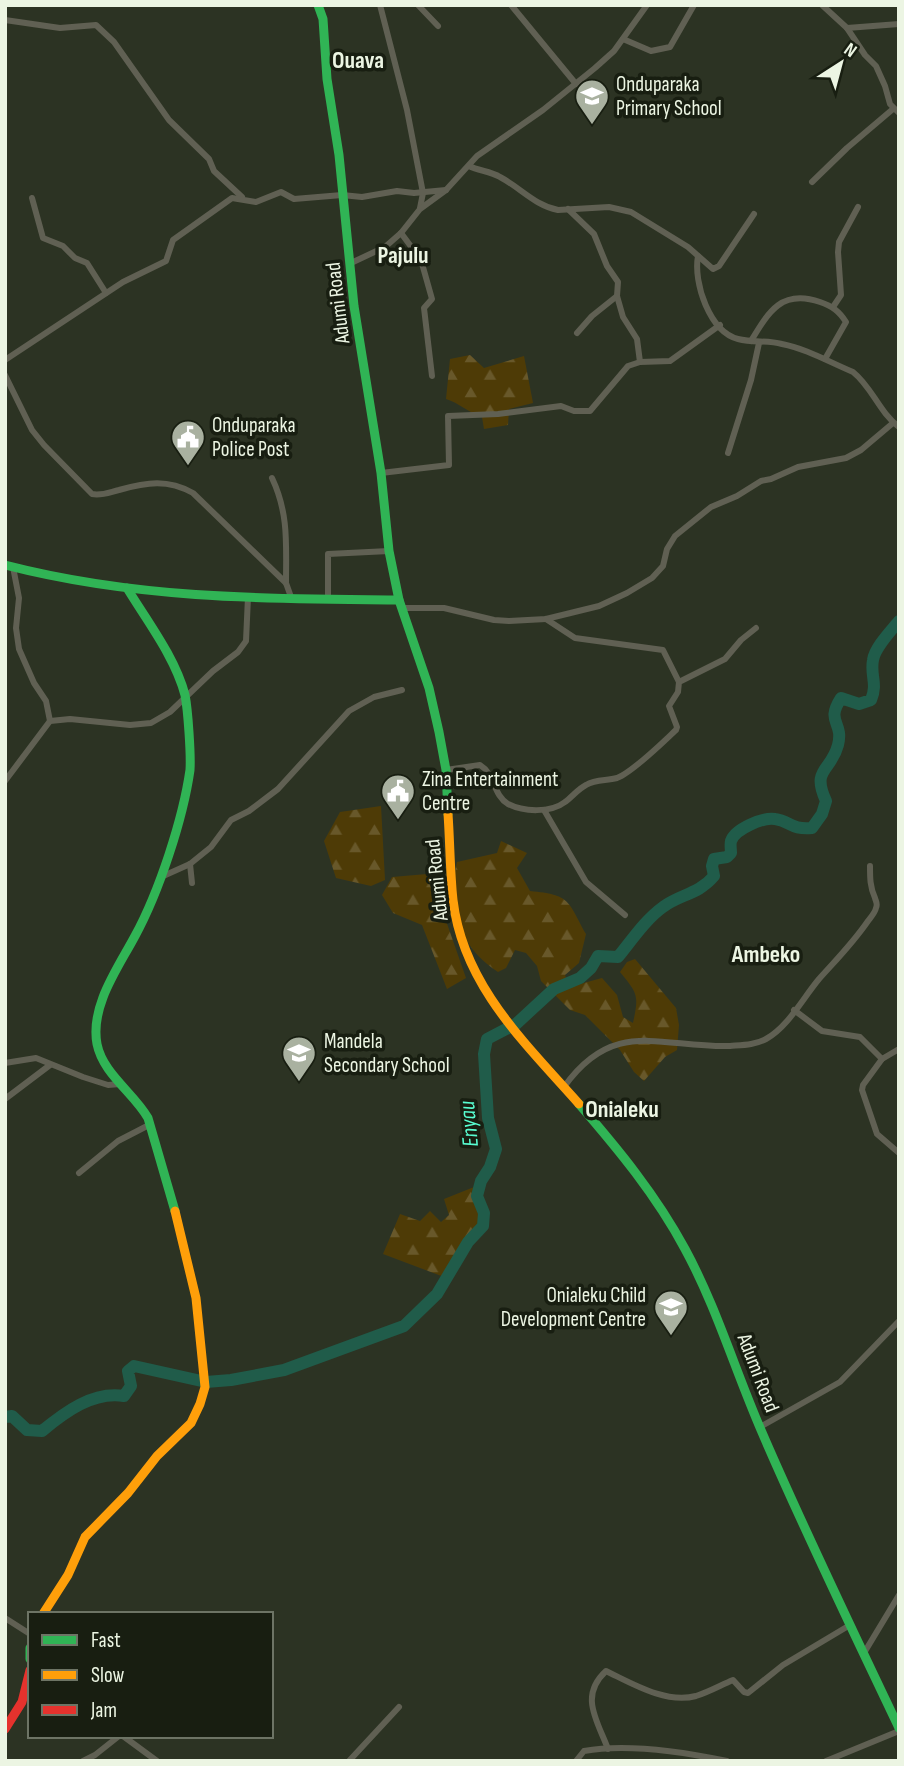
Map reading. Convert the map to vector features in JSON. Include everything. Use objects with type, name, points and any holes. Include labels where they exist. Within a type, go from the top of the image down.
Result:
[{"type":"main road","name":"Adumi Road","points":[[318,6],[323,19],[327,79],[338,145],[354,306],[381,473],[389,551],[401,604],[429,688],[446,770],[456,921],[481,986],[512,1027],[625,1157],[664,1213],[686,1251],[715,1313],[760,1427],[899,1730]]},
{"type":"main road","points":[[9,566],[57,578],[195,597],[291,597],[401,604]]},
{"type":"main road","points":[[44,1612],[68,1575],[85,1537],[128,1493],[157,1456],[191,1423],[205,1387],[196,1298],[171,1194],[141,1106],[120,1084],[100,1055],[97,1020],[111,980],[137,933],[160,877],[190,768],[186,696],[171,661],[127,588]]},
{"type":"main road","points":[[5,1729],[22,1702],[28,1678]]},
{"type":"street","points":[[318,6],[326,5]]},
{"type":"street","points":[[380,5],[407,110],[422,193],[420,209]]},
{"type":"street","points":[[418,5],[438,26]]},
{"type":"street","points":[[512,5],[576,83]]},
{"type":"street","points":[[351,264],[385,247],[401,233],[420,209],[446,190],[477,156],[543,110],[614,51],[647,5]]},
{"type":"street","points":[[623,39],[651,51],[670,47],[694,5]]},
{"type":"street","points":[[812,183],[847,148],[896,111],[878,70],[852,39],[848,28],[822,5]]},
{"type":"street","points":[[5,20],[60,28],[96,25],[114,42],[169,120],[209,159],[214,171],[243,199]]},
{"type":"street","points":[[848,28],[899,24]]},
{"type":"street","points":[[469,166],[498,176],[542,205],[558,210],[609,207],[631,212],[688,247],[716,269],[754,214]]},
{"type":"street","points":[[5,360],[123,282],[166,261],[173,240],[232,198],[256,202],[281,192],[294,199],[446,190]]},
{"type":"street","points":[[32,198],[43,238],[63,246],[75,258],[87,263],[106,293]]},
{"type":"street","points":[[833,307],[841,295],[839,242],[858,207]]},
{"type":"street","points":[[568,209],[594,234],[607,266],[618,282],[617,296],[623,317],[637,339],[640,362]]},
{"type":"street","points":[[401,233],[421,260],[432,299],[424,308],[432,376]]},
{"type":"street","points":[[401,604],[444,608],[494,620],[546,619],[598,606],[648,581],[663,566],[667,549],[675,536],[711,507],[737,496],[761,481],[798,467],[846,458],[896,425],[860,378],[825,359],[781,343],[755,342],[733,337],[703,302],[698,257]]},
{"type":"street","points":[[577,333],[592,316],[617,296]]},
{"type":"street","points":[[728,453],[751,380],[755,342],[769,313],[788,299],[811,299],[833,307],[846,324],[825,359]]},
{"type":"street","points":[[381,473],[449,465],[448,416],[498,414],[561,406],[574,411],[590,411],[620,372],[628,366],[640,362],[670,361],[720,325]]},
{"type":"street","points":[[5,375],[32,430],[92,494],[103,495],[148,482],[180,485],[193,494],[286,583]]},
{"type":"street","points":[[272,478],[285,516],[286,583],[291,597]]},
{"type":"street","points":[[328,599],[328,554],[389,551]]},
{"type":"street","points":[[9,566],[19,598],[16,628],[19,649],[34,683],[46,701],[50,721]]},
{"type":"street","points":[[5,781],[50,721],[70,719],[130,725],[151,723],[170,712],[213,671],[238,652],[246,640],[248,597]]},
{"type":"street","points":[[446,770],[480,765],[487,770],[505,802],[511,806],[544,810],[563,804],[592,781],[613,779],[625,774],[676,730],[669,706],[678,692],[679,682],[662,650],[575,638],[546,619]]},
{"type":"street","points":[[679,682],[725,659],[741,640],[756,628]]},
{"type":"street","points":[[160,877],[190,864],[211,847],[230,820],[249,811],[278,789],[349,711],[378,695],[402,690]]},
{"type":"street","points":[[544,810],[586,882],[625,915]]},
{"type":"street","points":[[190,864],[192,883]]},
{"type":"street","points":[[564,1087],[576,1071],[598,1054],[628,1041],[655,1040],[697,1046],[751,1045],[774,1033],[849,948],[877,908],[870,887],[870,866]]},
{"type":"street","points":[[794,1010],[822,1031],[860,1037],[882,1059]]},
{"type":"street","points":[[899,1049],[882,1059],[862,1090],[880,1138],[899,1153]]},
{"type":"street","points":[[5,1063],[36,1058],[108,1085],[120,1084]]},
{"type":"street","points":[[5,1099],[50,1065]]},
{"type":"street","points":[[79,1173],[118,1141],[149,1125]]},
{"type":"street","points":[[760,1427],[840,1382],[899,1321]]},
{"type":"street","points":[[864,1653],[899,1595]]},
{"type":"street","points":[[5,1618],[28,1633]]},
{"type":"street","points":[[608,1749],[591,1704],[591,1694],[598,1678],[606,1671],[652,1692],[674,1696],[696,1696],[733,1680],[748,1693],[783,1665],[850,1625]]},
{"type":"street","points":[[349,1761],[398,1707]]},
{"type":"street","points":[[826,1761],[899,1730]]},
{"type":"street","points":[[83,1761],[118,1738]]},
{"type":"street","points":[[124,1738],[157,1761]]},
{"type":"street","points":[[576,1761],[584,1751],[608,1749],[651,1750],[726,1761]]},
{"type":"green space","points":[[470,355],[484,368],[524,356],[533,403],[509,409],[508,425],[484,429],[482,417],[446,399],[450,359]]},
{"type":"green space","points":[[381,806],[385,880],[371,886],[336,878],[324,841],[340,812]]},
{"type":"green space","points":[[501,841],[527,853],[517,868],[530,891],[561,897],[571,907],[586,934],[579,963],[565,975],[569,987],[602,978],[617,995],[623,1017],[633,1023],[636,995],[620,972],[627,962],[635,959],[676,1008],[679,1025],[677,1050],[665,1057],[644,1081],[634,1072],[620,1050],[585,1015],[570,1010],[541,981],[537,966],[526,953],[515,950],[506,968],[498,972],[479,956],[467,940],[458,909],[457,862],[497,853]]},
{"type":"green space","points":[[439,873],[444,915],[466,978],[447,989],[422,925],[393,913],[382,895],[392,877]]},
{"type":"green space","points":[[474,1187],[480,1213],[477,1226],[464,1240],[444,1277],[383,1254],[400,1214],[420,1221],[430,1211],[441,1222],[449,1215],[444,1199]]},
{"type":"waterway","name":"Enyau","points":[[5,1417],[12,1416],[27,1430],[42,1431],[80,1404],[101,1397],[124,1396],[131,1386],[128,1371],[134,1366],[206,1382],[231,1380],[284,1370],[404,1326],[437,1294],[468,1242],[483,1226],[484,1213],[477,1196],[496,1149],[488,1118],[484,1054],[487,1039],[516,1024],[554,989],[580,978],[591,968],[598,956],[618,957],[656,912],[695,891],[714,876],[714,859],[727,857],[731,853],[731,841],[744,828],[770,819],[799,828],[812,828],[822,814],[826,801],[821,776],[838,745],[839,731],[835,718],[837,706],[841,698],[859,704],[871,700],[874,689],[874,655],[899,621]]},
{"type":"traffic: fast","points":[[318,5],[323,19],[327,79],[339,155],[354,306],[381,473],[389,551],[399,600],[429,688],[439,732],[446,770],[448,814]]},
{"type":"traffic: fast","points":[[5,565],[103,585],[152,591],[299,599],[399,600]]},
{"type":"traffic: fast","points":[[127,588],[175,667],[185,695],[190,770],[182,810],[161,877],[144,918],[101,1002],[96,1030],[97,1044],[100,1055],[112,1074],[148,1118],[175,1211]]},
{"type":"traffic: fast","points":[[579,1104],[636,1173],[685,1249],[725,1338],[777,1467],[899,1728]]},
{"type":"traffic: slow","points":[[448,814],[453,900],[459,931],[469,959],[499,1011],[579,1104]]},
{"type":"traffic: slow","points":[[44,1612],[68,1575],[85,1537],[128,1493],[157,1456],[191,1423],[200,1404],[205,1387],[196,1298],[175,1211]]},
{"type":"traffic: jam","points":[[5,1729],[22,1702],[28,1678]]},
{"type":"place","name":"Onduparaka Primary School","points":[[592,126]]},
{"type":"place","name":"Onduparaka Police Post","points":[[188,467]]},
{"type":"place","name":"Zina Entertainment Centre","points":[[398,821]]},
{"type":"place","name":"Mandela Secondary School","points":[[299,1083]]},
{"type":"place","name":"Onialeku Child Development Centre","points":[[671,1337]]},
{"type":"district","name":"Ouava","points":[[358,60]]},
{"type":"district","name":"Pajulu","points":[[403,255]]},
{"type":"district","name":"Ambeko","points":[[766,954]]},
{"type":"district","name":"Onialeku","points":[[622,1109]]}]
